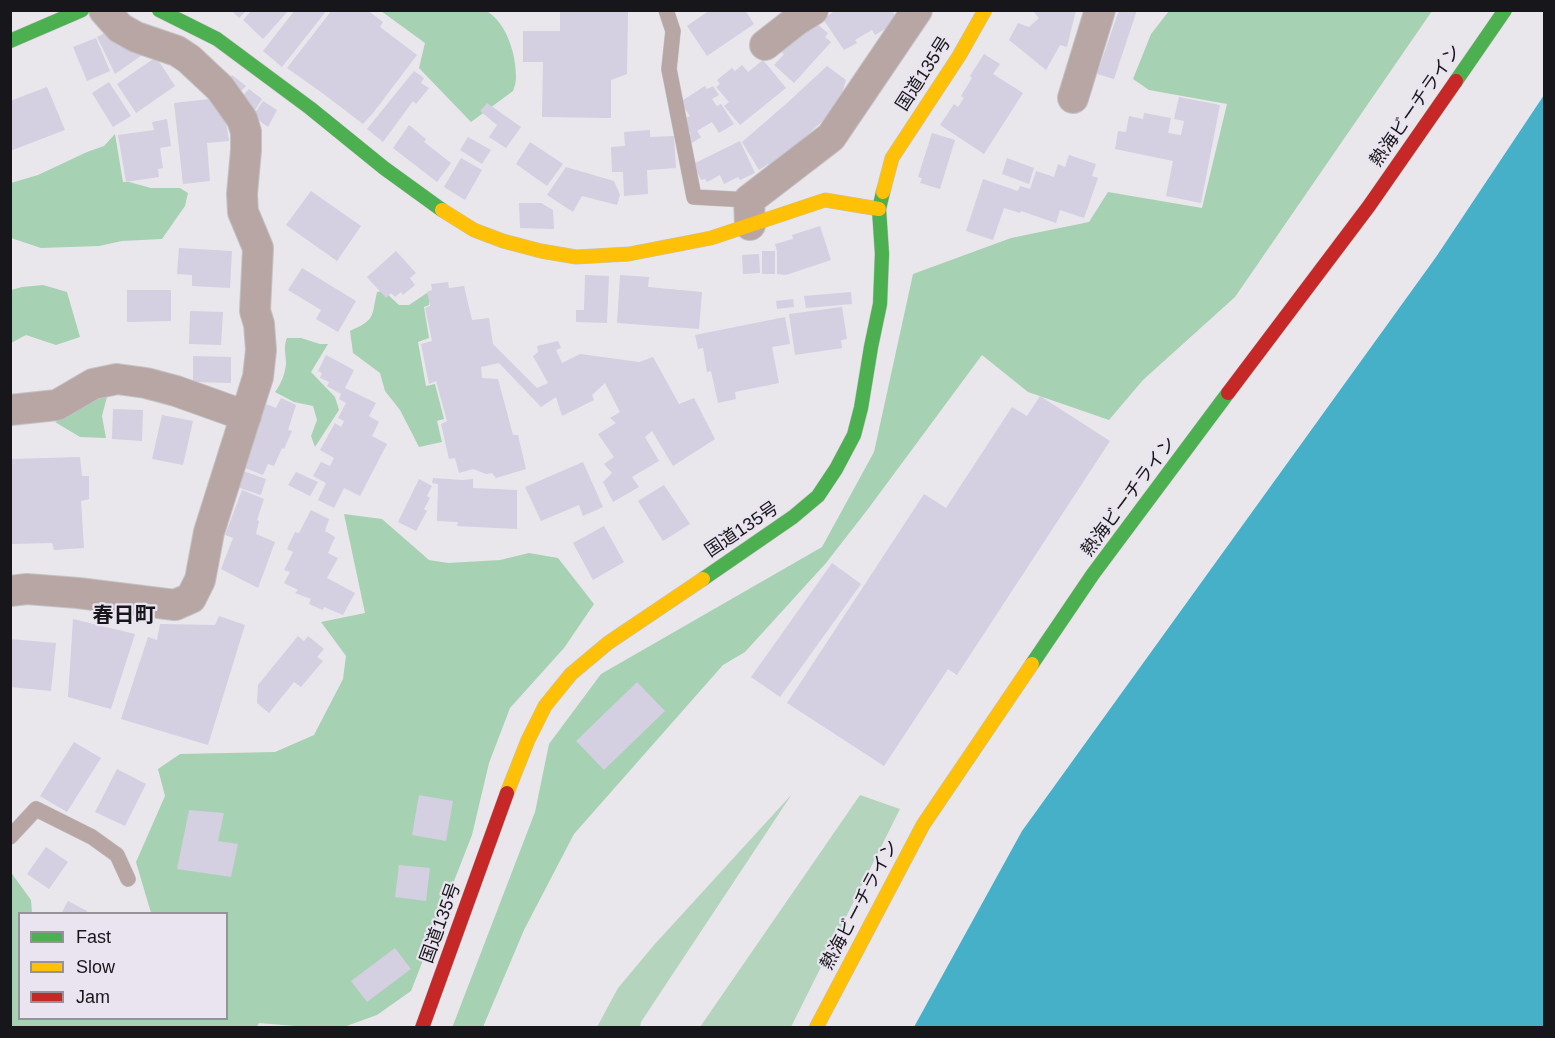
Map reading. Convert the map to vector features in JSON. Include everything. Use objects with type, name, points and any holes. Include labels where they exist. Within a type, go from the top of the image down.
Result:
[{"type":"main road","points":[[10,41],[82,10]]},
{"type":"main road","points":[[159,10],[217,39],[384,168],[447,213],[474,230],[503,241],[576,257],[629,254],[711,238],[749,212],[825,200],[879,209]]},
{"type":"main road","name":"国道135号","points":[[422,1028],[506,796],[528,740],[545,706],[571,674],[608,643],[793,518],[818,496],[836,469],[854,435],[880,304],[882,254],[879,209],[892,158],[985,10]]},
{"type":"main road","name":"熱海ビーチライン","points":[[816,1028],[923,825],[1094,574],[1369,206],[1505,10]]},
{"type":"street","points":[[10,591],[27,589],[78,593],[175,605],[191,598],[200,580],[209,532],[258,377],[261,350],[260,324],[255,311],[258,248],[243,212],[246,132],[242,119],[220,88],[189,59],[177,51],[136,37],[120,28],[104,10]]},
{"type":"street","points":[[765,45],[796,20],[813,10]]},
{"type":"street","points":[[749,212],[831,136],[916,10]]},
{"type":"street","points":[[1073,98],[1100,10]]},
{"type":"street","points":[[10,410],[57,405],[93,384],[117,379],[146,383],[176,391],[246,416]]},
{"type":"lane","points":[[666,10],[673,31],[669,69],[694,197],[749,212]]},
{"type":"lane","points":[[10,837],[36,809],[92,837],[117,855],[128,879]]},
{"type":"green space","points":[[381,11],[487,11],[500,24],[512,49],[516,77],[513,91],[471,122],[419,68],[425,43]]},
{"type":"green space","points":[[1169,11],[1432,11],[1235,297],[1143,380],[1109,420],[1028,392],[982,355],[826,563],[745,652],[723,665],[574,834],[524,930],[483,1027],[452,1028],[535,812],[549,744],[601,674],[822,547],[874,452],[913,274],[1011,238],[1089,222],[1108,192],[1202,208],[1227,104],[1149,90],[1133,79],[1151,34]]},
{"type":"green space","points":[[115,134],[123,182],[151,188],[180,188],[188,193],[185,206],[162,239],[122,241],[99,246],[41,248],[11,238],[11,183],[38,175],[104,146]]},
{"type":"green space","points":[[43,285],[67,292],[80,337],[56,345],[26,335],[11,343],[11,290]]},
{"type":"green space","points":[[384,291],[399,305],[409,305],[430,291],[429,305],[424,307],[429,338],[418,342],[426,386],[435,384],[444,419],[437,421],[442,442],[419,447],[400,410],[385,391],[380,373],[353,353],[350,331],[364,324],[371,317],[377,292]]},
{"type":"green space","points":[[287,338],[301,338],[328,344],[311,372],[335,397],[339,410],[315,447],[311,436],[317,420],[313,406],[294,402],[275,392],[285,371]]},
{"type":"green space","points":[[93,396],[107,397],[102,416],[106,438],[80,437],[55,422],[70,415]]},
{"type":"green space","points":[[344,514],[382,519],[429,560],[448,563],[500,560],[529,553],[558,558],[594,604],[564,648],[510,708],[489,763],[472,835],[411,991],[377,1015],[341,1028],[259,1023],[256,1028],[11,1027],[10,871],[31,900],[32,912],[18,912],[18,1020],[228,1020],[228,912],[151,912],[136,862],[165,796],[158,769],[180,754],[275,752],[314,735],[343,679],[346,656],[321,622],[365,613]]},
{"type":"green space","points":[[792,794],[641,1022],[640,1027],[597,1027],[618,988],[654,945]]},
{"type":"green space","points":[[860,795],[900,809],[791,1027],[700,1027]]},
{"type":"water","points":[[1544,95],[1544,1027],[914,1027],[1022,831],[1436,257]]},
{"type":"building","points":[[231,10],[247,10],[239,18]]},
{"type":"building","points":[[252,10],[289,10],[263,39],[243,20]]},
{"type":"building","points":[[295,10],[327,10],[282,67],[263,51]]},
{"type":"building","points":[[332,10],[367,10],[383,22],[380,27],[417,55],[363,124],[287,68]]},
{"type":"building","points":[[560,10],[628,10],[627,74],[611,80],[611,118],[542,117],[543,62],[523,62],[523,31],[560,31]]},
{"type":"building","points":[[710,10],[745,10],[754,24],[707,56],[687,26]]},
{"type":"building","points":[[836,10],[892,10],[898,21],[875,35],[872,30],[855,40],[857,43],[844,50],[823,19]]},
{"type":"building","points":[[1032,10],[1076,10],[1067,47],[1060,45],[1046,70],[1009,40],[1018,23],[1029,27],[1039,18]]},
{"type":"building","points":[[1119,10],[1137,10],[1114,79],[1097,74]]},
{"type":"building","points":[[812,20],[828,33],[825,37],[831,42],[794,83],[774,65],[784,54],[779,50]]},
{"type":"building","points":[[105,33],[119,46],[145,53],[115,74],[97,37]]},
{"type":"building","points":[[96,38],[110,71],[87,81],[73,47]]},
{"type":"building","points":[[984,54],[1000,64],[993,74],[1023,93],[984,154],[940,125],[954,104],[958,107],[964,98],[961,96],[972,78],[970,76]]},
{"type":"building","points":[[156,57],[175,86],[136,113],[117,84]]},
{"type":"building","points":[[763,60],[786,88],[740,125],[724,106],[729,102],[716,87],[720,84],[717,80],[732,68],[735,71],[742,65],[748,72]]},
{"type":"building","points":[[827,66],[846,80],[838,107],[771,168],[768,164],[759,170],[742,142]]},
{"type":"building","points":[[414,71],[424,78],[421,83],[429,88],[416,104],[413,101],[383,142],[367,129]]},
{"type":"building","points":[[232,75],[246,86],[239,93],[226,83]]},
{"type":"building","points":[[109,82],[131,116],[113,127],[92,93]]},
{"type":"building","points":[[705,86],[707,89],[713,86],[719,95],[712,99],[717,106],[721,104],[734,124],[719,133],[712,122],[697,131],[701,137],[692,143],[688,136],[691,134],[682,120],[690,116],[680,102]]},
{"type":"building","points":[[47,87],[65,130],[10,151],[10,101]]},
{"type":"building","points":[[249,89],[262,99],[255,110],[240,98]]},
{"type":"building","points":[[1179,97],[1220,105],[1201,203],[1166,196],[1173,161],[1115,149],[1118,131],[1126,132],[1129,116],[1143,119],[1144,113],[1171,118],[1168,133],[1181,135],[1184,121],[1174,119]]},
{"type":"building","points":[[209,99],[226,120],[229,141],[207,143],[210,181],[183,184],[174,103]]},
{"type":"building","points":[[263,101],[277,110],[268,127],[253,116]]},
{"type":"building","points":[[487,103],[521,127],[506,148],[489,137],[497,125],[480,111]]},
{"type":"building","points":[[167,119],[171,146],[160,148],[163,168],[158,169],[159,177],[126,182],[118,135],[154,130],[152,122]]},
{"type":"building","points":[[409,125],[426,139],[424,142],[451,163],[437,182],[393,148]]},
{"type":"building","points":[[650,130],[650,137],[674,136],[676,168],[647,170],[648,194],[624,196],[623,172],[612,172],[611,147],[625,146],[624,132]]},
{"type":"building","points":[[932,133],[955,140],[940,189],[920,183],[922,178],[918,177]]},
{"type":"building","points":[[468,137],[491,150],[482,164],[460,150]]},
{"type":"building","points":[[740,141],[755,173],[740,180],[738,177],[724,184],[720,175],[707,182],[705,179],[701,180],[693,164]]},
{"type":"building","points":[[530,142],[563,164],[547,186],[516,164]]},
{"type":"building","points":[[1069,155],[1096,164],[1092,176],[1098,178],[1084,218],[1060,210],[1056,223],[1021,211],[1020,213],[1004,208],[993,240],[966,231],[983,179],[1018,191],[1020,186],[1030,189],[1036,171],[1054,177],[1058,164],[1065,167]]},
{"type":"building","points":[[461,158],[482,170],[465,200],[444,187]]},
{"type":"building","points":[[1007,158],[1034,168],[1029,184],[1002,174]]},
{"type":"building","points":[[566,167],[614,181],[620,195],[617,205],[582,196],[573,212],[547,195]]},
{"type":"building","points":[[311,191],[361,226],[337,261],[286,225]]},
{"type":"building","points":[[519,203],[541,203],[553,210],[554,229],[520,228]]},
{"type":"building","points":[[820,226],[831,260],[786,275],[777,274],[775,244],[793,239],[792,235]]},
{"type":"building","points":[[179,248],[232,251],[230,288],[192,286],[192,275],[177,274]]},
{"type":"building","points":[[396,251],[416,273],[410,278],[415,285],[403,295],[401,292],[395,297],[391,293],[386,298],[367,277]]},
{"type":"building","points":[[762,251],[775,251],[775,274],[762,274]]},
{"type":"building","points":[[759,254],[760,273],[743,274],[742,255]]},
{"type":"building","points":[[302,268],[356,301],[338,332],[316,319],[321,310],[288,290]]},
{"type":"building","points":[[585,275],[609,276],[607,323],[576,322],[576,310],[584,310]]},
{"type":"building","points":[[620,275],[649,277],[648,287],[702,292],[699,329],[617,323]]},
{"type":"building","points":[[448,282],[449,288],[464,286],[472,320],[489,318],[493,344],[537,388],[548,383],[533,356],[538,352],[537,346],[558,341],[561,348],[556,350],[562,363],[580,354],[639,362],[653,357],[679,404],[694,398],[715,439],[673,466],[652,431],[645,437],[659,461],[632,477],[639,487],[613,502],[603,482],[612,473],[604,464],[614,457],[598,434],[616,423],[610,418],[620,412],[605,383],[592,395],[594,400],[562,416],[556,397],[541,407],[499,363],[481,367],[482,378],[498,379],[513,435],[518,435],[526,469],[496,478],[492,473],[486,474],[473,469],[459,473],[455,458],[449,459],[441,424],[447,421],[436,381],[429,384],[421,344],[432,341],[425,308],[430,306],[427,292],[432,290],[431,284]]},
{"type":"building","points":[[127,290],[171,290],[171,321],[127,322]]},
{"type":"building","points":[[851,292],[852,304],[806,308],[804,296]]},
{"type":"building","points":[[793,299],[794,307],[777,309],[776,301]]},
{"type":"building","points":[[842,307],[847,339],[841,340],[842,348],[795,355],[789,314]]},
{"type":"building","points":[[190,311],[223,312],[221,345],[189,344]]},
{"type":"building","points":[[785,317],[790,344],[772,347],[779,383],[735,392],[736,399],[718,403],[711,371],[707,372],[703,348],[698,349],[695,335]]},
{"type":"building","points":[[326,355],[354,370],[345,388],[376,403],[369,416],[379,422],[372,436],[387,444],[360,496],[344,488],[334,508],[318,500],[326,483],[313,476],[321,462],[330,466],[334,458],[320,450],[335,423],[341,427],[344,421],[338,418],[346,403],[339,399],[341,394],[327,386],[329,382],[320,378],[322,373],[318,371]]},
{"type":"building","points":[[193,356],[231,357],[231,383],[193,382]]},
{"type":"building","points":[[1040,396],[1110,441],[957,675],[948,669],[884,766],[787,703],[924,494],[946,508],[1012,407],[1027,416]]},
{"type":"building","points":[[281,398],[296,405],[288,430],[292,431],[274,466],[268,464],[263,475],[245,468],[251,451],[248,448],[266,404],[276,408]]},
{"type":"building","points":[[113,409],[143,410],[142,441],[112,439]]},
{"type":"building","points":[[162,415],[193,421],[183,465],[152,459]]},
{"type":"building","points":[[80,457],[82,476],[89,476],[89,499],[81,501],[84,548],[54,550],[52,543],[10,544],[10,459]]},
{"type":"building","points":[[583,462],[603,507],[583,516],[579,505],[541,521],[525,487]]},
{"type":"building","points":[[240,470],[266,479],[261,495],[234,486]]},
{"type":"building","points":[[296,472],[318,482],[310,496],[288,485]]},
{"type":"building","points":[[433,478],[473,479],[473,488],[517,490],[517,529],[457,526],[458,522],[437,521],[438,484],[432,483]]},
{"type":"building","points":[[419,479],[432,486],[427,496],[430,498],[424,509],[427,511],[416,531],[398,522]]},
{"type":"building","points":[[664,485],[690,524],[663,541],[638,501]]},
{"type":"building","points":[[242,490],[264,499],[257,520],[259,521],[256,534],[275,542],[258,588],[221,569],[233,538],[225,535]]},
{"type":"building","points":[[311,510],[329,519],[325,531],[335,537],[328,553],[338,558],[327,578],[355,593],[343,615],[309,604],[311,599],[295,593],[298,590],[284,583],[290,572],[284,570],[293,552],[287,549],[295,532],[299,533]]},
{"type":"building","points":[[604,526],[624,562],[593,580],[573,543]]},
{"type":"building","points":[[832,563],[861,584],[780,697],[751,677]]},
{"type":"building","points":[[219,616],[245,625],[208,745],[121,719],[148,637],[157,640],[160,624],[215,625]]},
{"type":"building","points":[[73,619],[135,634],[111,709],[68,697]]},
{"type":"building","points":[[298,636],[304,641],[308,636],[324,649],[317,657],[323,661],[301,687],[294,682],[269,713],[257,703],[258,685]]},
{"type":"building","points":[[10,639],[56,643],[51,691],[10,687]]},
{"type":"building","points":[[637,682],[665,711],[604,770],[576,741]]},
{"type":"building","points":[[74,742],[101,758],[67,812],[40,796]]},
{"type":"building","points":[[117,769],[146,784],[125,826],[95,812]]},
{"type":"building","points":[[419,795],[453,801],[446,841],[412,835]]},
{"type":"building","points":[[189,810],[224,813],[218,841],[238,844],[231,877],[177,869]]},
{"type":"building","points":[[46,847],[68,862],[49,889],[27,874]]},
{"type":"building","points":[[399,865],[430,868],[426,901],[395,897]]},
{"type":"building","points":[[68,901],[87,911],[87,912],[62,912]]},
{"type":"building","points":[[395,948],[411,969],[367,1002],[351,981]]},
{"type":"traffic: fast","points":[[10,41],[82,10]]},
{"type":"traffic: fast","points":[[159,10],[217,39],[442,210]]},
{"type":"traffic: fast","points":[[1456,81],[1505,10]]},
{"type":"traffic: fast","points":[[703,579],[793,517],[818,496],[854,435],[880,304],[882,254],[879,209],[883,192]]},
{"type":"traffic: fast","points":[[1032,664],[1093,574],[1228,393]]},
{"type":"traffic: slow","points":[[883,192],[892,158],[959,56],[985,10]]},
{"type":"traffic: slow","points":[[442,210],[474,230],[503,241],[576,257],[629,254],[711,238],[825,200],[879,209]]},
{"type":"traffic: slow","points":[[507,793],[528,740],[545,706],[571,674],[608,643],[703,579]]},
{"type":"traffic: slow","points":[[816,1028],[923,825],[1032,664]]},
{"type":"traffic: jam","points":[[1228,393],[1369,206],[1456,81]]},
{"type":"traffic: jam","points":[[422,1028],[507,793]]},
{"type":"district","name":"春日町","points":[[124,616]]}]
